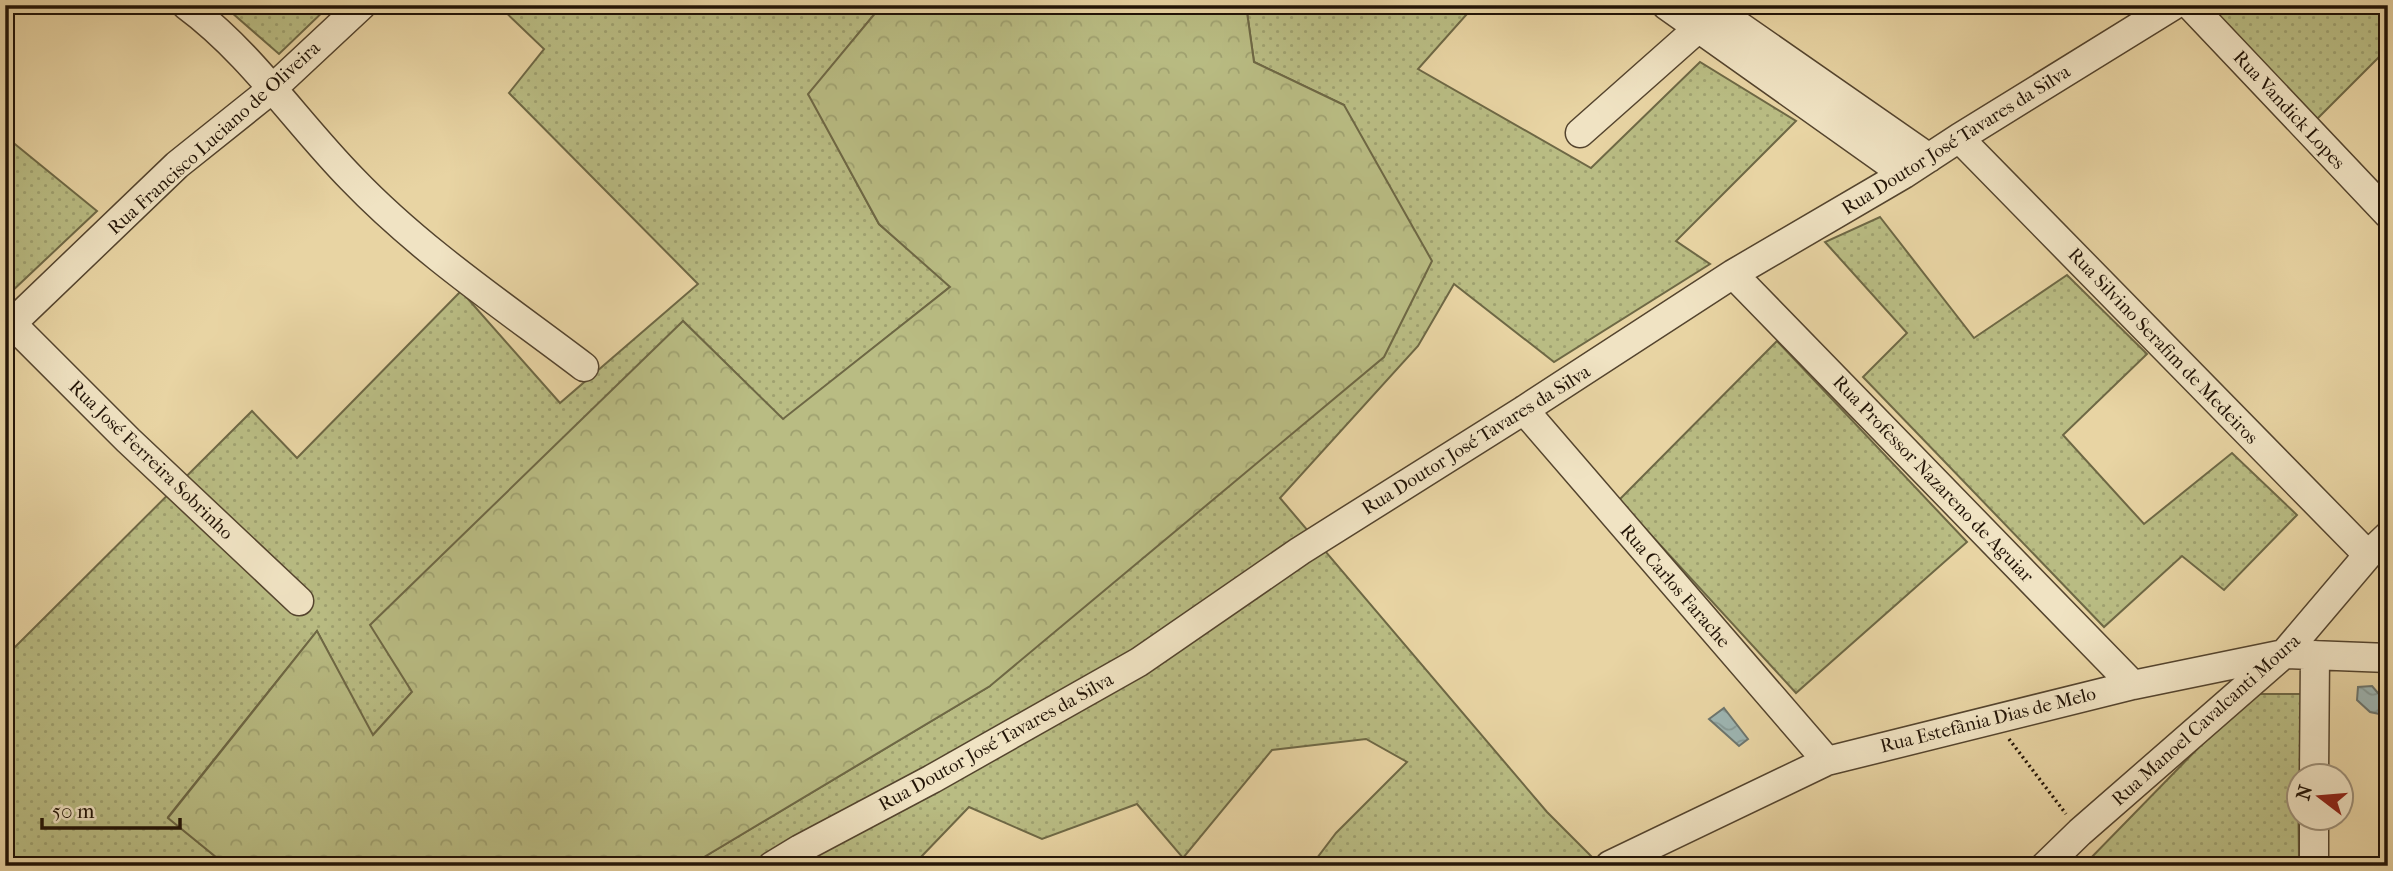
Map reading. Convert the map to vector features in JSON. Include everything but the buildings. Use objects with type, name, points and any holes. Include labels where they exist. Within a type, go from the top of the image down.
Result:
[{"type":"street","points":[[186,5],[257,69],[352,179],[392,218],[449,267],[584,367]]},
{"type":"street","name":"Rua Francisco Luciano de Oliveira","points":[[8,323],[177,165],[272,89],[362,5]]},
{"type":"street","points":[[1666,5],[1712,13],[1929,158]]},
{"type":"street","name":"Rua Doutor José Tavares da Silva","points":[[772,866],[1139,662],[1300,551],[1733,274],[1904,174],[2174,5]]},
{"type":"street","name":"Rua Vandick Lopes","points":[[2190,5],[2388,214]]},
{"type":"street","points":[[1580,133],[1712,13]]},
{"type":"street","points":[[1712,13],[1904,174]]},
{"type":"street","name":"Rua Silvino Serafim de Medeiros","points":[[1959,138],[2378,546]]},
{"type":"street","name":"Rua Professor Nazareno de Aguiar","points":[[1733,274],[2133,685]]},
{"type":"street","name":"Rua José Ferreira Sobrinho","points":[[8,323],[299,601]]},
{"type":"street","name":"Rua Carlos Farache","points":[[1524,410],[1826,761]]},
{"type":"street","name":"Rua Manoel Cavalcanti Moura","points":[[2045,866],[2080,832],[2284,654],[2378,546]]},
{"type":"street","name":"Rua Estefânia Dias de Melo","points":[[1610,866],[1826,761],[2133,685],[2284,654],[2388,658]]},
{"type":"street","points":[[2314,762],[2315,655]]},
{"type":"street","points":[[2314,832],[2314,866]]},
{"type":"path","points":[[1994,719],[2080,832]]},
{"type":"green space","points":[[223,5],[330,5],[279,54]]},
{"type":"green space","points":[[498,5],[882,5],[809,94],[879,224],[951,286],[783,420],[683,321],[412,692],[372,736],[317,631],[168,817],[227,866],[5,866],[5,657],[252,411],[297,458],[461,291],[560,403],[698,284],[509,93],[544,49]]},
{"type":"green space","points":[[882,5],[1246,5],[1254,62],[1344,105],[1432,261],[1384,357],[990,686],[689,866],[227,866],[168,818],[317,631],[373,735],[412,692],[370,625],[683,321],[783,419],[950,287],[879,224],[808,94]]},
{"type":"green space","points":[[1246,5],[1475,5],[1418,69],[1591,168],[1700,62],[1796,121],[1676,241],[1710,264],[1554,362],[1454,284],[1418,346],[1280,498],[1547,812],[1601,866],[1311,866],[1336,833],[1407,762],[1366,739],[1272,750],[1183,858],[1137,804],[1042,839],[969,807],[920,858],[924,866],[689,866],[990,686],[1344,105],[1254,62]]},
{"type":"green space","points":[[2208,5],[2388,5],[2388,48],[2317,119]]},
{"type":"green space","points":[[5,136],[97,211],[10,293],[5,288]]},
{"type":"green space","points":[[1880,217],[1974,338],[2067,275],[2147,354],[2063,435],[2144,524],[2232,453],[2297,515],[2224,590],[2182,556],[2104,627],[1863,377],[1907,333],[1825,242]]},
{"type":"green space","points":[[1777,341],[1967,542],[1796,693],[1619,500]]},
{"type":"green space","points":[[2251,694],[2305,694],[2303,762],[2284,762],[2284,832],[2299,832],[2299,859],[2388,863],[2388,866],[2083,866]]},
{"type":"water","points":[[2372,686],[2384,700],[2384,715],[2370,712],[2357,700],[2358,687]]},
{"type":"water","points":[[1724,708],[1748,739],[1739,746],[1709,719]]}]
